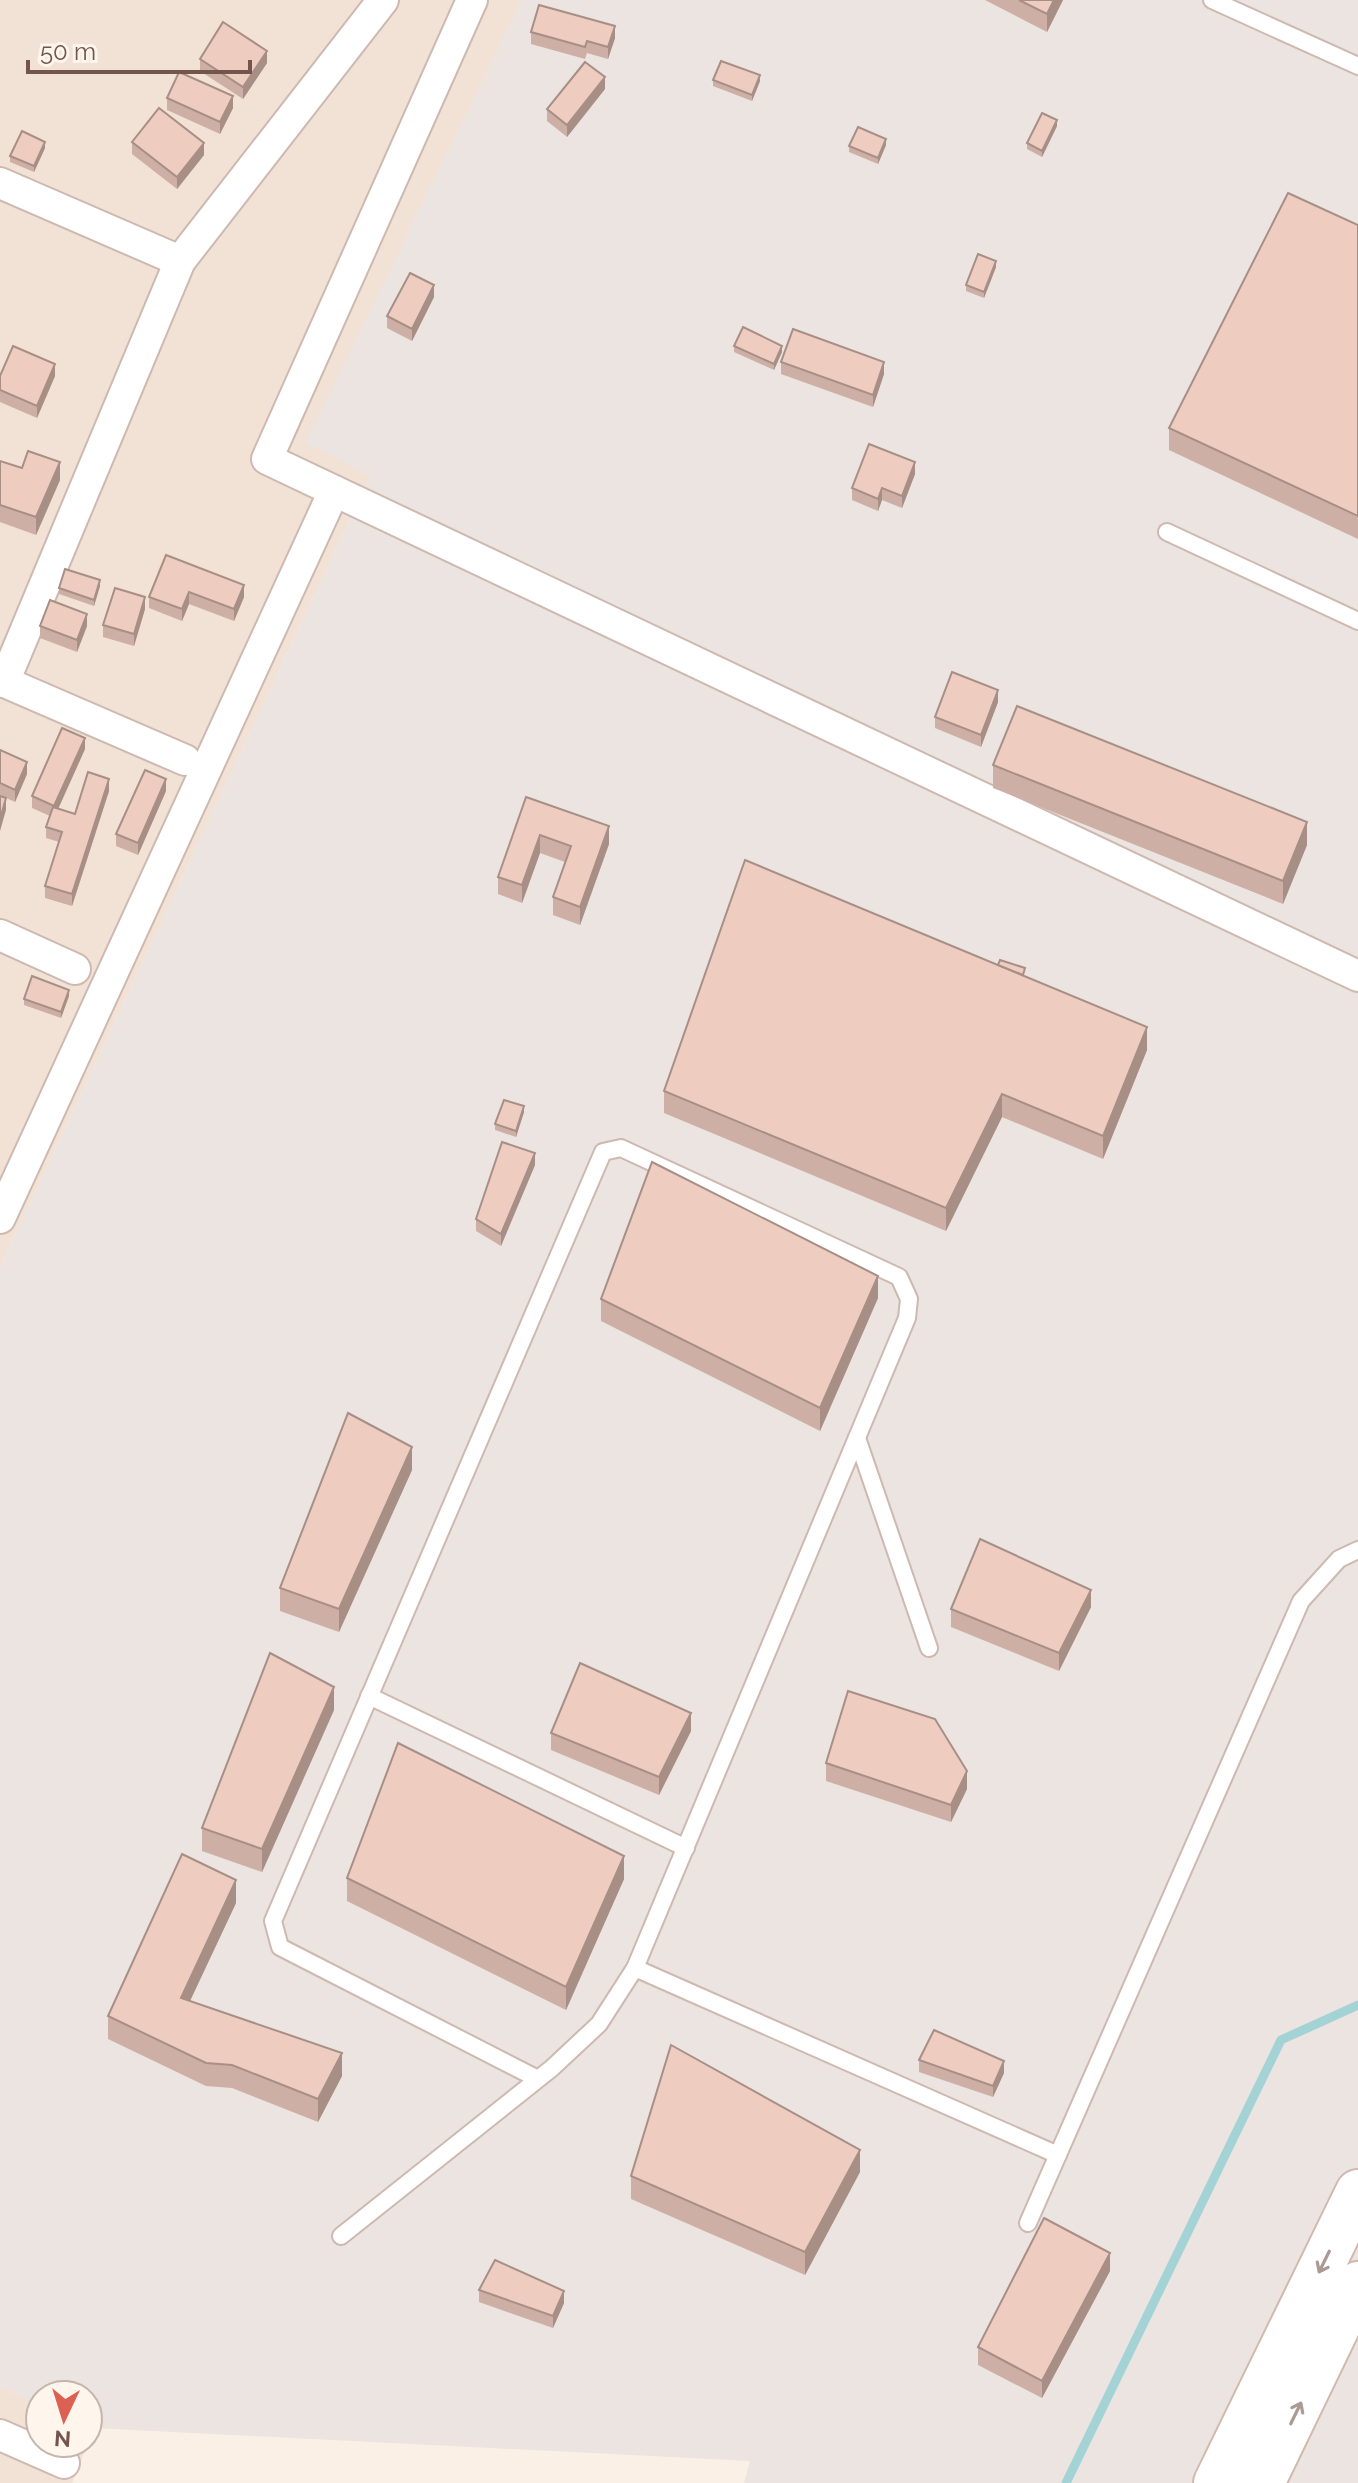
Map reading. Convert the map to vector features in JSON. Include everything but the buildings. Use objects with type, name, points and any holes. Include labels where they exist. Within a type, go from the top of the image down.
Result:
[{"type":"main road","points":[[1216,2483],[1358,2192]]},
{"type":"main road","points":[[1262,2483],[1358,2284]]},
{"type":"street","points":[[185,760],[2,681],[180,261],[383,0]]},
{"type":"street","points":[[472,0],[267,459],[1358,976]]},
{"type":"street","points":[[0,183],[180,261]]},
{"type":"street","points":[[0,1218],[334,491]]},
{"type":"street","points":[[0,935],[75,969]]},
{"type":"street","points":[[0,2435],[64,2463]]},
{"type":"lane","points":[[1212,0],[1358,66]]},
{"type":"lane","points":[[1167,532],[1358,621]]},
{"type":"lane","points":[[341,2236],[538,2079],[599,2024],[635,1968],[907,1318],[909,1299],[899,1277],[621,1148],[609,1148],[603,1152],[273,1921],[274,1936],[280,1947],[538,2079]]},
{"type":"lane","points":[[857,1438],[929,1648]]},
{"type":"lane","points":[[1028,2223],[1301,1601],[1339,1559],[1358,1550]]},
{"type":"lane","points":[[369,1696],[686,1848]]},
{"type":"lane","points":[[635,1968],[1058,2155]]},
{"type":"shaded area","points":[[0,0],[522,0],[306,442],[370,476],[0,1267]]},
{"type":"shaded area","points":[[522,0],[1358,0],[1358,2483],[744,2483],[750,2461],[104,2429],[104,2379],[24,2379],[24,2398],[0,2387],[0,1267],[370,476],[305,443]]},
{"type":"shaded area","points":[[0,2387],[24,2398],[24,2459],[82,2459],[72,2483],[0,2483]]},
{"type":"waterway","points":[[1066,2483],[1281,2040],[1358,2005]]}]
